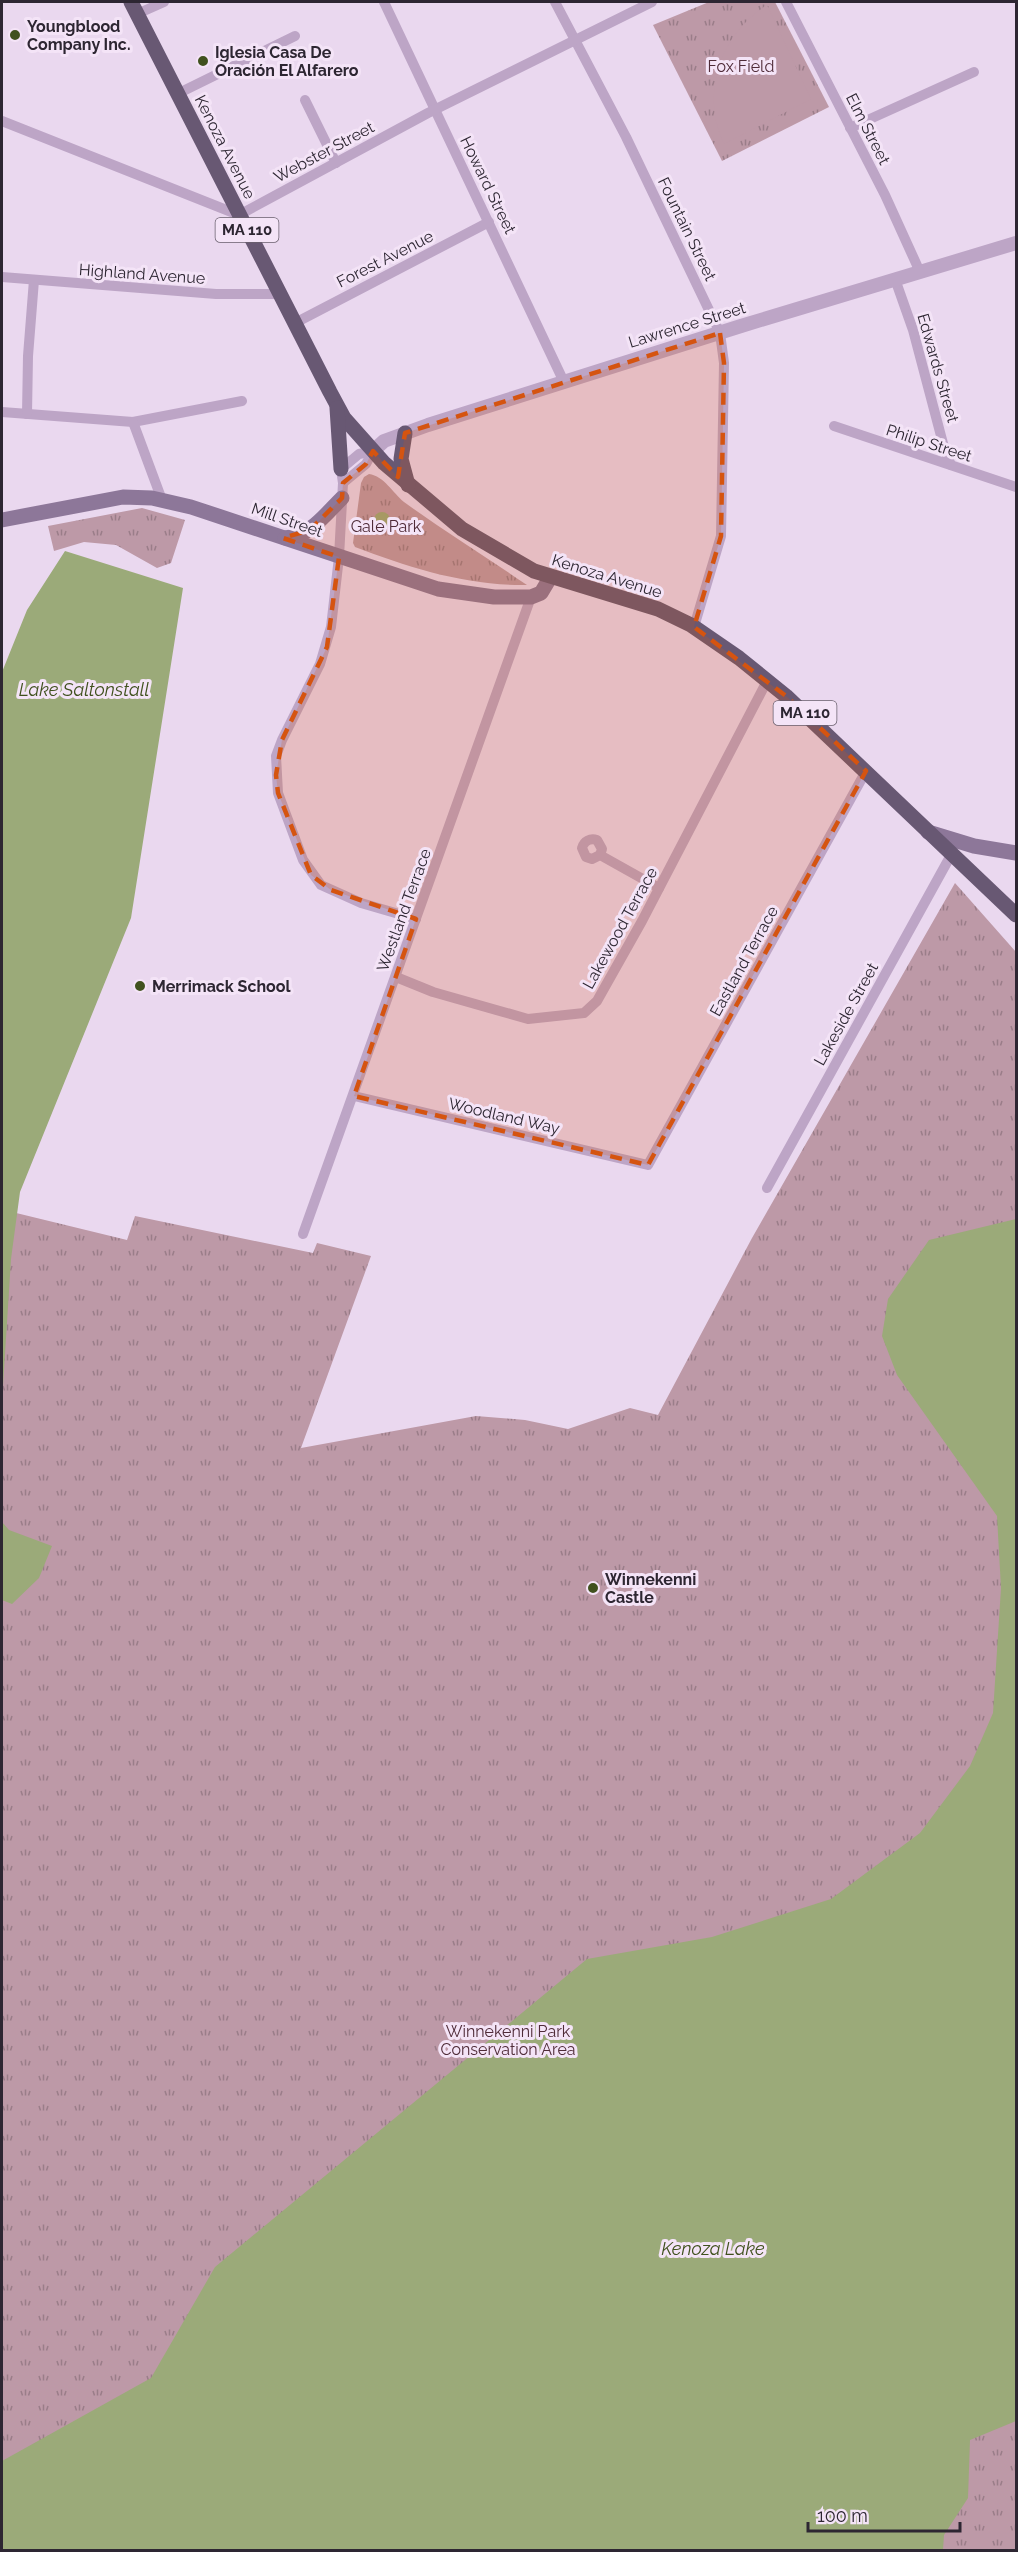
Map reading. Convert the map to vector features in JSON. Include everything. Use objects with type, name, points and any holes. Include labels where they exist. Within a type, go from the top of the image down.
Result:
[{"type":"main road","name":"Kenoza Avenue","points":[[134,8],[344,418],[373,451],[408,485],[462,529],[513,560],[550,578],[658,609],[694,627],[767,681],[866,771],[951,855],[1017,915]]},
{"type":"main road","points":[[284,538],[295,537],[310,530],[342,483],[337,405]]},
{"type":"main road","points":[[405,433],[401,459],[408,485]]},
{"type":"main road","name":"Mill Street","points":[[2,520],[123,497],[140,496],[191,507],[339,557],[456,592],[494,597],[531,597]]},
{"type":"main road","points":[[531,597],[541,593],[550,578]]},
{"type":"main road","points":[[928,832],[974,846],[1017,853]]},
{"type":"street","points":[[134,8],[164,2]]},
{"type":"street","name":"Howard Street","points":[[384,2],[564,382]]},
{"type":"street","name":"Fountain Street","points":[[555,2],[626,137],[720,333],[724,363],[721,537],[694,627]]},
{"type":"street","name":"Webster Street","points":[[239,215],[436,110],[652,2]]},
{"type":"street","name":"Elm Street","points":[[786,2],[920,272]]},
{"type":"street","points":[[177,94],[295,36]]},
{"type":"street","points":[[850,128],[974,72]]},
{"type":"street","points":[[305,100],[336,163]]},
{"type":"street","points":[[2,121],[239,215]]},
{"type":"street","name":"Forest Avenue","points":[[295,323],[489,222]]},
{"type":"street","name":"Lawrence Street","points":[[373,451],[384,441],[405,433],[720,333],[1017,243]]},
{"type":"street","name":"Highland Avenue","points":[[2,277],[216,294],[280,294]]},
{"type":"street","name":"Edwards Street","points":[[895,279],[913,330],[945,451],[951,465]]},
{"type":"street","points":[[27,414],[28,356],[34,280]]},
{"type":"street","points":[[2,412],[133,422],[242,401]]},
{"type":"street","points":[[133,422],[162,500]]},
{"type":"street","name":"Philip Street","points":[[834,426],[1017,487]]},
{"type":"street","points":[[373,451],[359,454],[342,483],[339,557],[327,647],[276,756],[278,793],[303,860],[321,885],[361,903],[416,919]]},
{"type":"street","name":"Westland Terrace","points":[[303,1234],[531,597]]},
{"type":"street","name":"Lakewood Terrace","points":[[396,977],[433,992],[528,1019],[584,1013],[597,1001],[767,681]]},
{"type":"street","name":"Eastland Terrace","points":[[648,1166],[866,771]]},
{"type":"street","points":[[600,855],[659,888]]},
{"type":"street","name":"Lakeside Street","points":[[767,1188],[951,855]]},
{"type":"street","name":"Woodland Way","points":[[354,1096],[648,1166]]},
{"type":"highlighted area","points":[[720,333],[724,363],[721,536],[694,627],[786,696],[866,771],[648,1165],[354,1096],[416,919],[331,890],[311,875],[278,793],[276,775],[282,740],[327,647],[339,557],[283,538],[310,530],[342,498],[343,483],[366,464],[373,451],[398,477],[405,433]]},
{"type":"green space","name":"Fox Field","points":[[709,2],[775,2],[829,107],[722,161],[653,25]]},
{"type":"green space","points":[[767,5],[811,99],[724,144],[717,125],[714,105],[719,67],[726,49],[737,32]]},
{"type":"green space","name":"Gale Park","points":[[369,474],[384,481],[404,502],[419,513],[527,585],[505,585],[461,579],[397,562],[355,547],[353,543],[361,483]]},
{"type":"green space","points":[[142,508],[185,520],[171,563],[157,568],[116,545],[84,542],[54,551],[48,526]]},
{"type":"green space","name":"Winnekenni Park Conservation Area","points":[[955,883],[1016,952],[1016,2550],[2,2550],[2,1274],[8,1211],[127,1240],[135,1216],[313,1253],[317,1243],[371,1256],[301,1448],[476,1416],[525,1420],[568,1429],[630,1408],[658,1415],[752,1238]]},
{"type":"water","points":[[382,512],[390,520],[382,528],[374,520]]},
{"type":"water","name":"Lake Saltonstall","points":[[65,551],[183,588],[131,918],[20,1192],[11,1259],[2,1402],[2,672],[27,610]]},
{"type":"water","name":"Kenoza Lake","points":[[1016,1219],[1016,2421],[970,2440],[968,2498],[944,2535],[943,2550],[2,2550],[2,2461],[151,2378],[215,2267],[587,1959],[712,1937],[831,1899],[920,1833],[970,1766],[993,1713],[1001,1588],[997,1516],[897,1375],[882,1336],[888,1299],[929,1240]]},
{"type":"water","points":[[2,1522],[9,1530],[52,1546],[39,1578],[12,1604],[2,1600]]},
{"type":"place","name":"Youngblood Company Inc.","points":[[15,35]]},
{"type":"place","name":"Iglesia Casa De Oración El Alfarero","points":[[203,61]]},
{"type":"place","name":"Merrimack School","points":[[140,986]]},
{"type":"place","name":"Winnekenni Castle","points":[[593,1588]]}]
